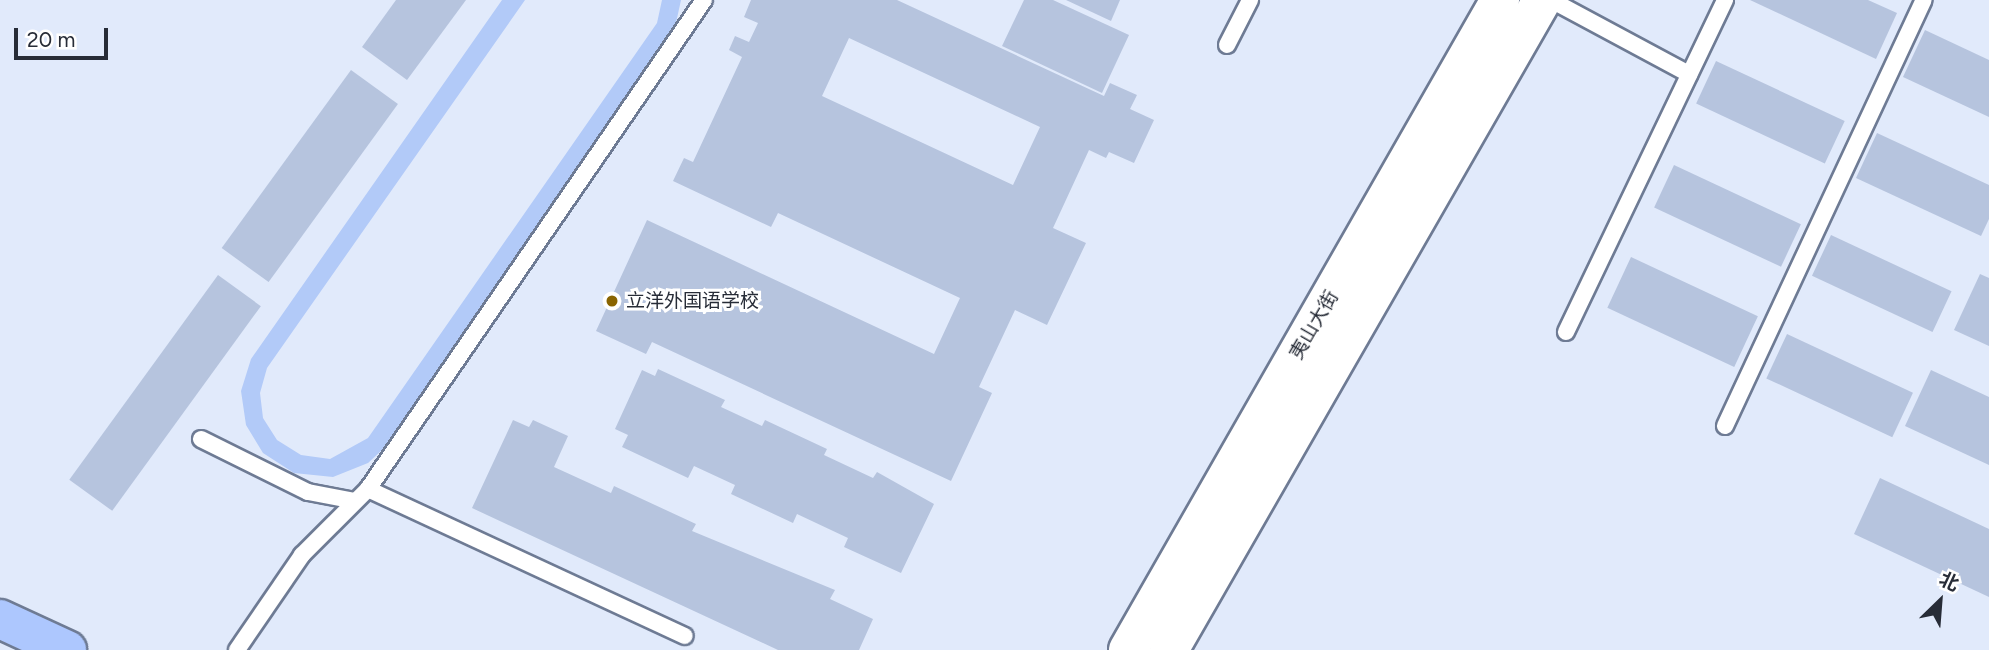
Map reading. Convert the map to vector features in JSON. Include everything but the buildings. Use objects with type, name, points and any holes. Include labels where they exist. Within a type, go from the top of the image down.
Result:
[{"type":"main road","name":"夷山大街","points":[[1128,650],[1500,0]]},
{"type":"main road","name":"夷山大街","points":[[1169,650],[1542,0]]},
{"type":"main road","points":[[0,619],[66,650]]},
{"type":"lane","points":[[237,650],[302,555],[368,489],[704,0]]},
{"type":"lane","points":[[1227,46],[1250,0]]},
{"type":"lane","points":[[1551,0],[1689,74]]},
{"type":"lane","points":[[1566,332],[1725,0]]},
{"type":"lane","points":[[1725,426],[1924,0]]},
{"type":"lane","points":[[201,439],[309,492],[355,501]]},
{"type":"lane","points":[[368,489],[685,636]]},
{"type":"shaded area","points":[[502,0],[525,0],[267,368],[260,393],[263,418],[277,440],[301,455],[330,459],[368,438],[657,23],[662,0],[681,0],[674,32],[382,450],[368,463],[333,477],[294,473],[263,453],[246,425],[241,391],[251,359]]},
{"type":"place","name":"立洋外国语学校","points":[[612,301]]}]
